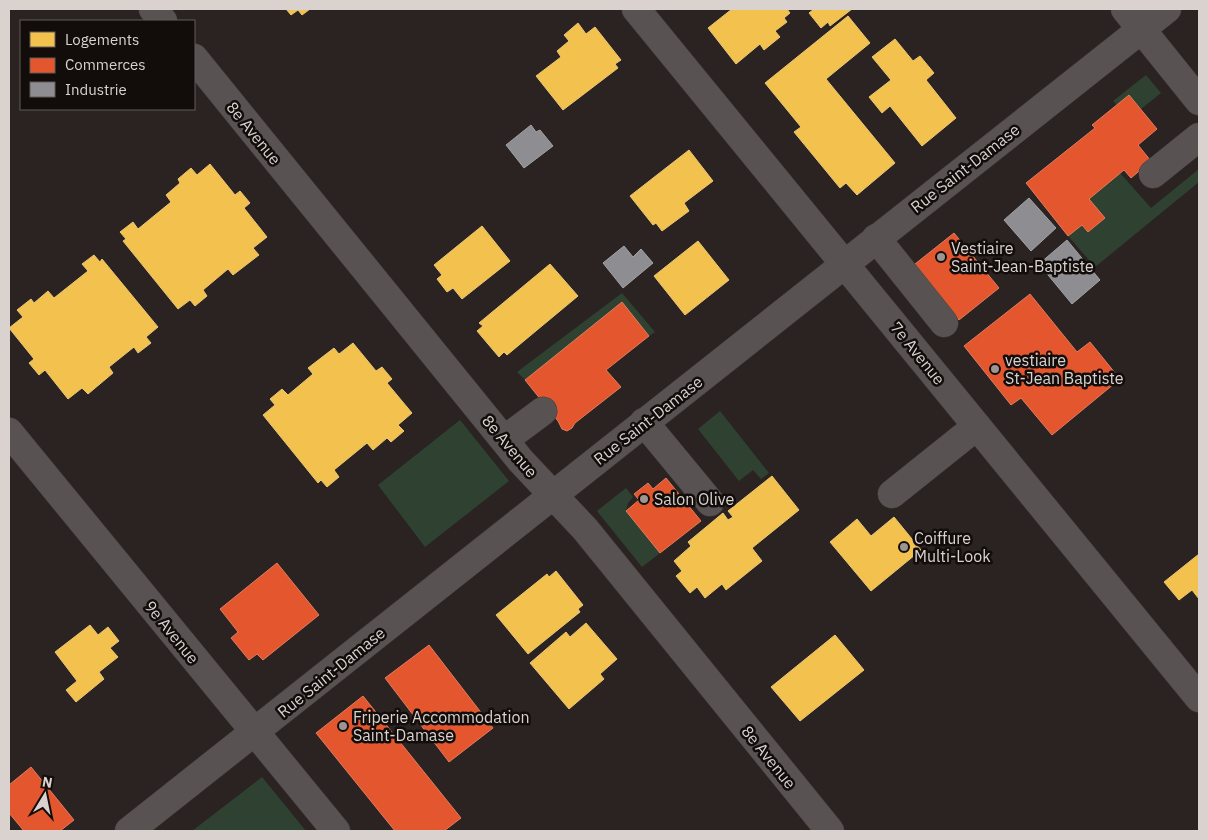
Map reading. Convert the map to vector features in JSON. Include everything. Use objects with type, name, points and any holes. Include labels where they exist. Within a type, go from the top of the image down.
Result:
[{"type":"street","points":[[153,9],[163,20]]},
{"type":"street","name":"7e Avenue","points":[[636,9],[1199,698]]},
{"type":"street","points":[[1124,9],[1199,101]]},
{"type":"street","name":"Rue Saint-Damase","points":[[129,831],[1167,9]]},
{"type":"street","name":"8e Avenue","points":[[195,59],[504,440],[552,495],[585,529],[830,831]]},
{"type":"street","points":[[1153,174],[1199,137]]},
{"type":"street","points":[[876,238],[944,323]]},
{"type":"street","points":[[504,440],[543,411]]},
{"type":"street","points":[[644,422],[710,502]]},
{"type":"street","points":[[892,494],[977,426]]},
{"type":"street","name":"9e Avenue","points":[[9,432],[336,831]]},
{"type":"green space","points":[[1146,75],[1161,93],[1141,109],[1129,95],[1117,105],[1113,101]]},
{"type":"green space","points":[[1199,169],[1199,182],[1095,267],[1068,236],[1082,225],[1088,232],[1105,218],[1089,199],[1120,173],[1151,208]]},
{"type":"green space","points":[[622,293],[655,332],[649,336],[622,303],[525,380],[517,372]]},
{"type":"green space","points":[[720,411],[769,473],[761,479],[753,470],[739,481],[698,429]]},
{"type":"green space","points":[[460,420],[509,481],[425,547],[378,485]]},
{"type":"green space","points":[[626,488],[633,497],[628,503],[626,511],[660,553],[642,567],[597,511]]},
{"type":"green space","points":[[262,777],[306,831],[192,831]]},
{"type":"building: Logements","points":[[286,9],[310,9],[302,15],[298,10],[291,15]]},
{"type":"building: Logements","points":[[732,9],[787,9],[790,13],[784,18],[787,22],[775,31],[780,37],[764,50],[760,44],[736,64],[708,28]]},
{"type":"building: Logements","points":[[814,9],[852,9],[830,26],[828,22],[821,28],[809,13]]},
{"type":"building: Logements","points":[[848,16],[870,43],[826,79],[895,163],[857,195],[846,183],[840,188],[794,132],[801,127],[765,83]]},
{"type":"building: Logements","points":[[578,23],[586,34],[595,27],[621,60],[615,64],[618,68],[563,110],[536,76],[561,57],[557,51],[569,41],[564,35]]},
{"type":"building: Logements","points":[[895,39],[913,61],[920,56],[934,73],[926,80],[956,118],[922,146],[890,106],[882,113],[869,97],[891,80],[872,57]]},
{"type":"building: Logements","points":[[689,150],[713,181],[684,203],[689,211],[662,231],[656,223],[653,225],[630,196]]},
{"type":"building: Logements","points":[[210,164],[235,195],[240,191],[250,203],[244,208],[267,237],[253,248],[259,255],[233,275],[228,269],[203,290],[207,296],[195,306],[190,300],[178,309],[123,241],[126,239],[120,232],[133,222],[138,229],[171,202],[166,195],[180,183],[178,179],[191,168],[197,175]]},
{"type":"building: Logements","points":[[482,226],[510,261],[462,299],[453,288],[447,292],[437,279],[442,275],[434,265]]},
{"type":"building: Logements","points":[[698,241],[729,280],[685,315],[654,276]]},
{"type":"building: Logements","points":[[94,255],[100,262],[102,259],[158,327],[146,337],[151,343],[138,353],[134,347],[109,367],[113,373],[88,394],[82,388],[68,399],[45,370],[39,375],[29,363],[34,359],[9,328],[23,317],[17,310],[31,299],[34,303],[48,291],[54,298],[88,271],[82,264]]},
{"type":"building: Logements","points":[[550,264],[578,296],[507,355],[504,352],[499,357],[477,331],[483,326],[479,323]]},
{"type":"building: Logements","points":[[353,343],[376,371],[382,367],[392,379],[387,383],[412,413],[398,425],[404,431],[391,442],[387,438],[373,450],[367,443],[334,470],[339,477],[327,487],[321,480],[318,483],[263,415],[275,405],[270,399],[282,389],[288,395],[313,374],[308,368],[334,348],[339,354]]},
{"type":"building: Logements","points":[[772,476],[799,510],[752,548],[762,561],[726,590],[722,584],[705,598],[697,587],[690,593],[676,576],[682,571],[674,561],[691,546],[688,542],[723,513],[728,520],[733,517],[728,511]]},
{"type":"building: Logements","points":[[894,517],[921,550],[871,591],[830,542],[857,519],[871,536]]},
{"type":"building: Logements","points":[[1199,554],[1199,599],[1192,590],[1179,600],[1164,582]]},
{"type":"building: Logements","points":[[556,571],[583,605],[578,609],[580,612],[528,654],[496,615],[547,574],[549,577]]},
{"type":"building: Logements","points":[[586,623],[617,659],[600,674],[604,679],[569,709],[530,663],[566,632],[570,637]]},
{"type":"building: Logements","points":[[90,625],[98,635],[108,627],[119,641],[110,648],[118,657],[99,672],[104,679],[76,702],[66,690],[77,681],[55,652]]},
{"type":"building: Logements","points":[[835,635],[864,670],[800,721],[771,687]]},
{"type":"building: Commerces","points":[[1129,95],[1157,129],[1138,145],[1151,161],[1131,178],[1124,170],[1089,199],[1105,218],[1088,232],[1082,225],[1068,236],[1026,183],[1095,128],[1092,125]]},
{"type":"building: Commerces","points":[[954,233],[999,288],[959,320],[915,264]]},
{"type":"building: Commerces","points":[[1030,294],[1077,352],[1090,342],[1120,379],[1052,435],[1021,398],[1011,405],[964,346]]},
{"type":"building: Commerces","points":[[622,302],[649,336],[606,370],[621,387],[575,423],[572,428],[567,431],[562,429],[558,421],[525,380]]},
{"type":"building: Commerces","points":[[666,478],[701,521],[660,553],[626,511],[639,500],[634,494],[648,483],[653,489]]},
{"type":"building: Commerces","points":[[277,563],[319,615],[263,660],[257,654],[249,660],[231,638],[238,632],[220,609]]},
{"type":"building: Commerces","points":[[429,645],[493,728],[449,762],[385,678]]},
{"type":"building: Commerces","points":[[363,696],[461,818],[444,831],[395,831],[316,733]]},
{"type":"building: Commerces","points":[[31,767],[74,820],[60,831],[24,831],[9,813],[9,785]]},
{"type":"building: Industrie","points":[[531,125],[536,132],[540,130],[553,146],[524,168],[506,145]]},
{"type":"building: Industrie","points":[[1029,198],[1056,228],[1031,251],[1004,220]]},
{"type":"building: Industrie","points":[[1067,240],[1100,280],[1072,304],[1039,264]]},
{"type":"building: Industrie","points":[[624,246],[633,257],[641,249],[653,263],[623,288],[603,263]]},
{"type":"place","name":"Vestiaire Saint-Jean-Baptiste","points":[[941,257]]},
{"type":"place","name":"vestiaire St-Jean Baptiste","points":[[995,369]]},
{"type":"place","name":"Salon Olive","points":[[644,499]]},
{"type":"place","name":"Coiffure Multi-Look","points":[[904,547]]},
{"type":"place","name":"Friperie Accommodation Saint-Damase","points":[[343,726]]}]
